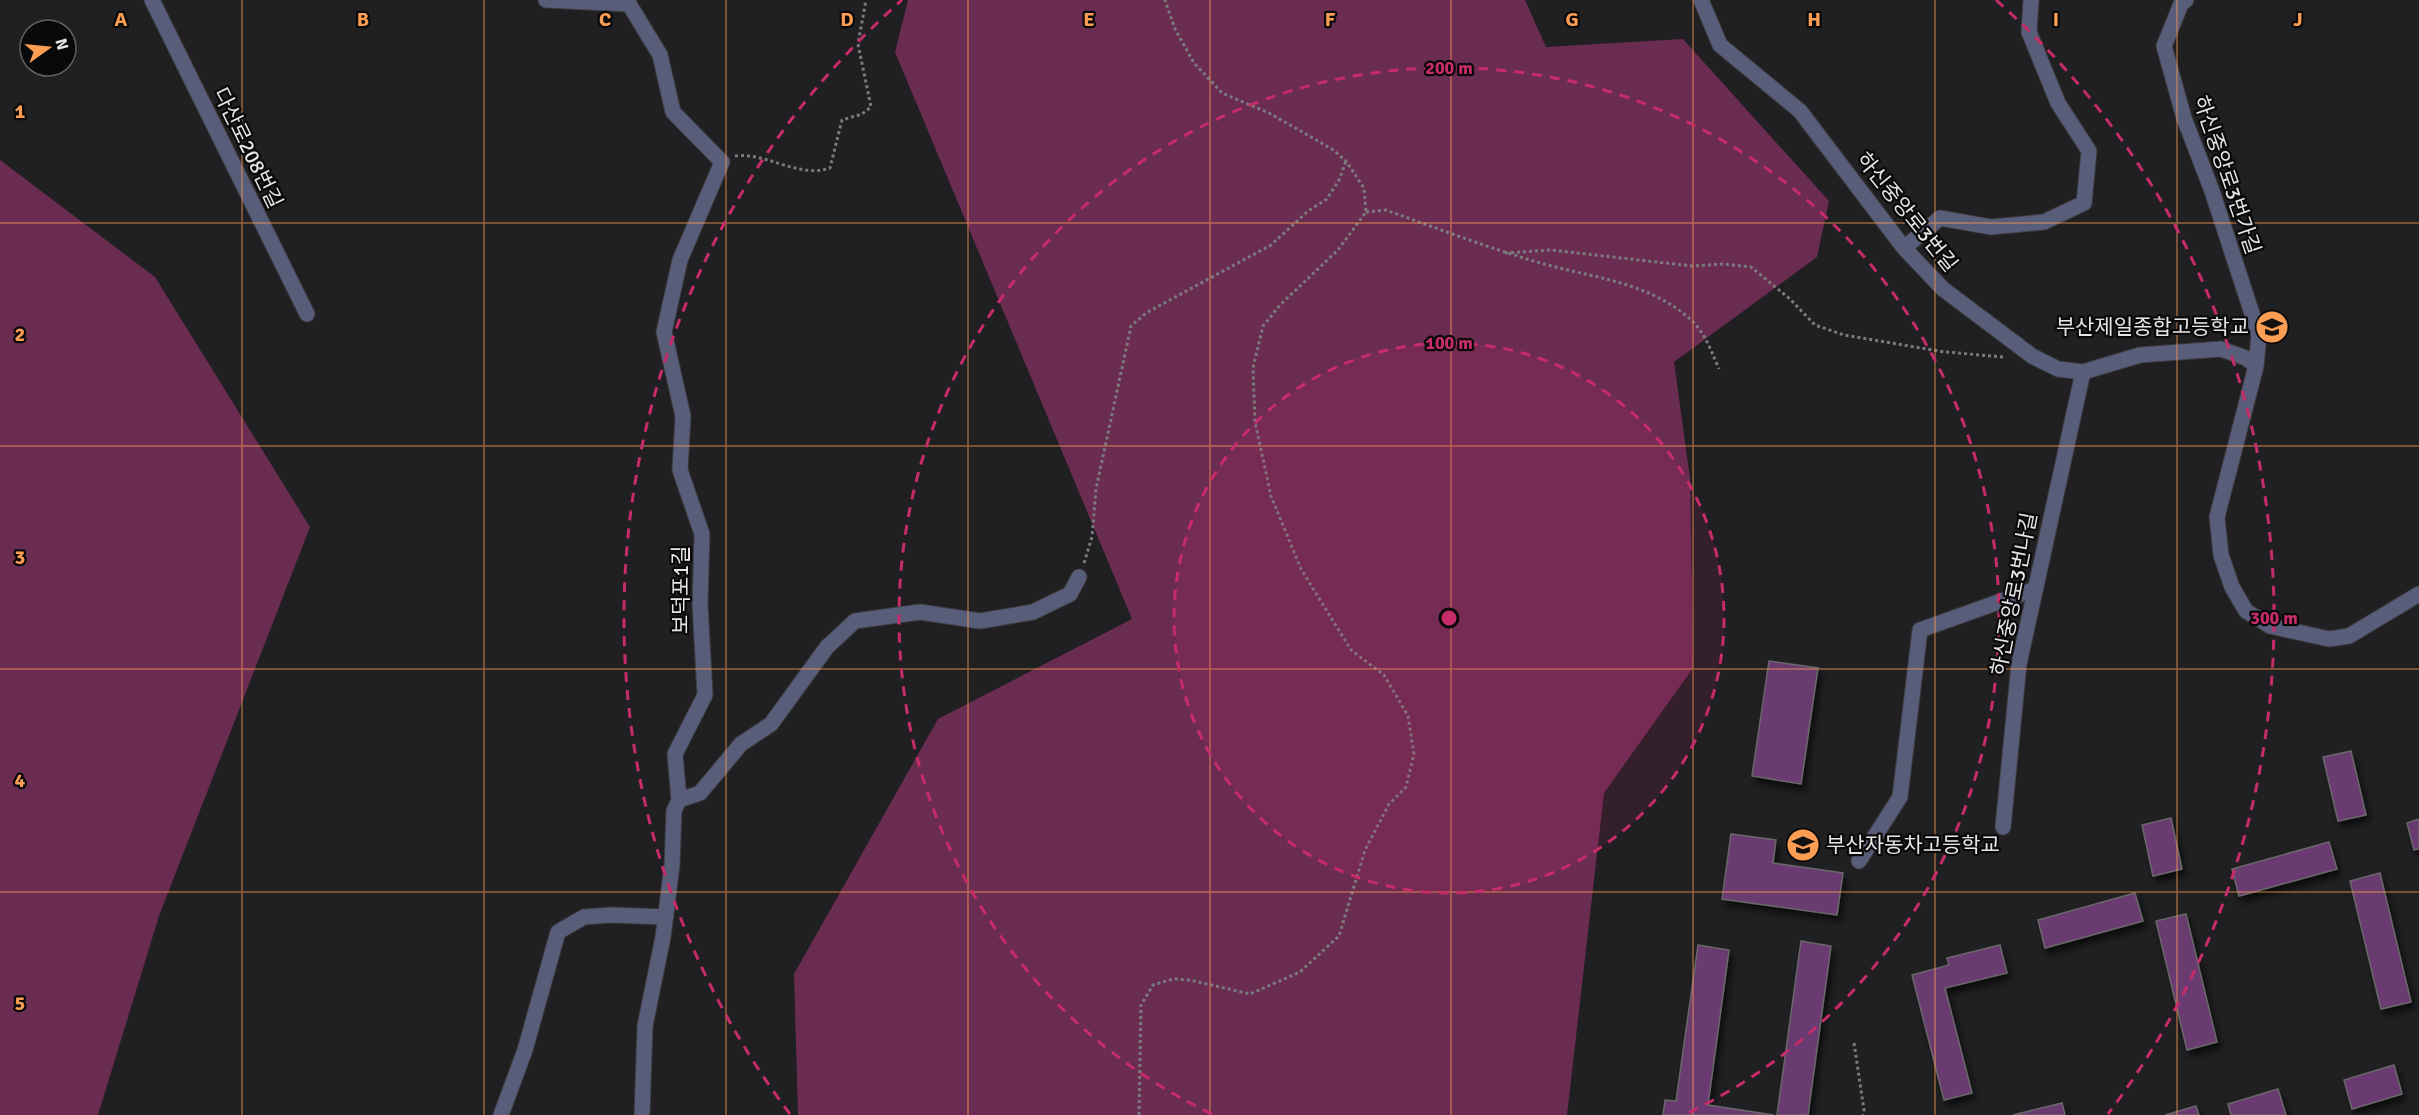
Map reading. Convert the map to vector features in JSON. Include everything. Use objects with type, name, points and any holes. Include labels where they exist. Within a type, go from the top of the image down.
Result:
[{"type":"street","name":"다산로208번길","points":[[152,0],[306,314]]},
{"type":"street","points":[[546,0],[628,4],[660,55],[673,112],[722,162]]},
{"type":"street","name":"하신중앙로3번길","points":[[1701,0],[1720,45],[1800,111],[1904,248],[1942,289],[2030,354],[2058,369],[2083,372],[2140,355],[2221,349],[2246,358],[2256,366]]},
{"type":"street","points":[[1904,248],[1940,218],[1991,227],[2044,222],[2084,203],[2089,152],[2058,103],[2029,32],[2031,0]]},
{"type":"street","name":"하신중앙로3번가길","points":[[2186,0],[2181,4],[2164,46],[2184,118],[2212,191],[2259,335],[2256,366]]},
{"type":"street","name":"보덕포1길","points":[[642,1115],[645,1026],[666,917],[672,866],[674,811],[679,800],[675,754],[705,695],[700,604],[702,534],[680,470],[683,416],[664,332],[680,260],[722,162]]},
{"type":"street","points":[[2256,366],[2217,517],[2221,555],[2232,587],[2246,611],[2270,626],[2329,639],[2349,636],[2419,594]]},
{"type":"street","name":"하신중앙로3번나길","points":[[2003,827],[2019,664],[2083,372]]},
{"type":"street","points":[[679,800],[700,793],[741,744],[771,724],[826,648],[855,621],[920,612],[980,621],[1033,612],[1070,594],[1079,577]]},
{"type":"street","points":[[1859,861],[1900,797],[1920,630],[2036,589]]},
{"type":"street","points":[[501,1115],[525,1050],[558,932],[584,917],[610,915],[666,917]]},
{"type":"path","points":[[722,162],[735,155],[750,154],[818,172],[830,168],[842,120],[862,114],[871,107],[858,44],[866,0]]},
{"type":"path","points":[[1139,1115],[1142,1005],[1153,985],[1173,979],[1190,980],[1250,994],[1300,972],[1339,936],[1365,850],[1389,804],[1407,787],[1414,754],[1408,716],[1384,675],[1352,650],[1300,568],[1270,496],[1255,422],[1252,368],[1263,326],[1281,304],[1338,250],[1366,212],[1364,188],[1346,161],[1332,149],[1269,113],[1222,93],[1194,63],[1175,29],[1164,0]]},
{"type":"path","points":[[1079,577],[1092,537],[1098,477],[1131,326],[1146,313],[1271,245],[1308,211],[1327,199],[1339,180],[1346,161]]},
{"type":"path","points":[[1366,212],[1386,210],[1505,253],[1566,271],[1618,280],[1662,299],[1684,314],[1704,333],[1719,369]]},
{"type":"path","points":[[1505,253],[1551,250],[1692,266],[1723,264],[1752,267],[1790,299],[1815,325],[1844,335],[1945,352],[2010,358],[2030,354]]},
{"type":"path","points":[[1854,1043],[1863,1115]]},
{"type":"shaded area","points":[[908,0],[1525,0],[1546,47],[1683,39],[1829,201],[1817,257],[1674,362],[1690,478],[1693,668],[1604,793],[1567,1115],[798,1115],[794,974],[938,719],[1132,619],[895,52]]},
{"type":"shaded area","points":[[0,160],[155,277],[310,527],[159,916],[98,1115],[0,1115]]},
{"type":"building","points":[[1769,661],[1818,668],[1801,784],[1752,776]]},
{"type":"building","points":[[2351,751],[2366,815],[2338,821],[2323,757]]},
{"type":"building","points":[[2171,818],[2182,869],[2153,876],[2142,825]]},
{"type":"building","points":[[2419,819],[2419,849],[2414,850],[2407,823]]},
{"type":"building","points":[[1731,834],[1776,840],[1773,863],[1843,873],[1837,915],[1722,899]]},
{"type":"building","points":[[2329,842],[2337,869],[2239,896],[2232,869]]},
{"type":"building","points":[[2380,873],[2411,1002],[2381,1009],[2350,881]]},
{"type":"building","points":[[2135,893],[2143,921],[2045,948],[2038,920]]},
{"type":"building","points":[[2186,914],[2217,1042],[2187,1050],[2156,921]]},
{"type":"building","points":[[1801,941],[1831,946],[1808,1115],[1777,1115]]},
{"type":"building","points":[[1698,945],[1729,950],[1708,1105],[1774,1115],[1663,1115],[1665,1100],[1676,1101]]},
{"type":"building","points":[[2000,945],[2007,973],[1945,988],[1972,1093],[1944,1100],[1912,975],[1949,965],[1947,958]]},
{"type":"building","points":[[2394,1065],[2402,1094],[2352,1109],[2344,1080]]},
{"type":"building","points":[[2278,1089],[2286,1115],[2231,1115],[2228,1104]]},
{"type":"building","points":[[2062,1103],[2065,1115],[2013,1115]]},
{"type":"building","points":[[2196,1106],[2199,1115],[2165,1115]]},
{"type":"place","name":"부산제일종합고등학교","points":[[2272,327]]},
{"type":"place","name":"부산자동차고등학교","points":[[1803,845]]}]
